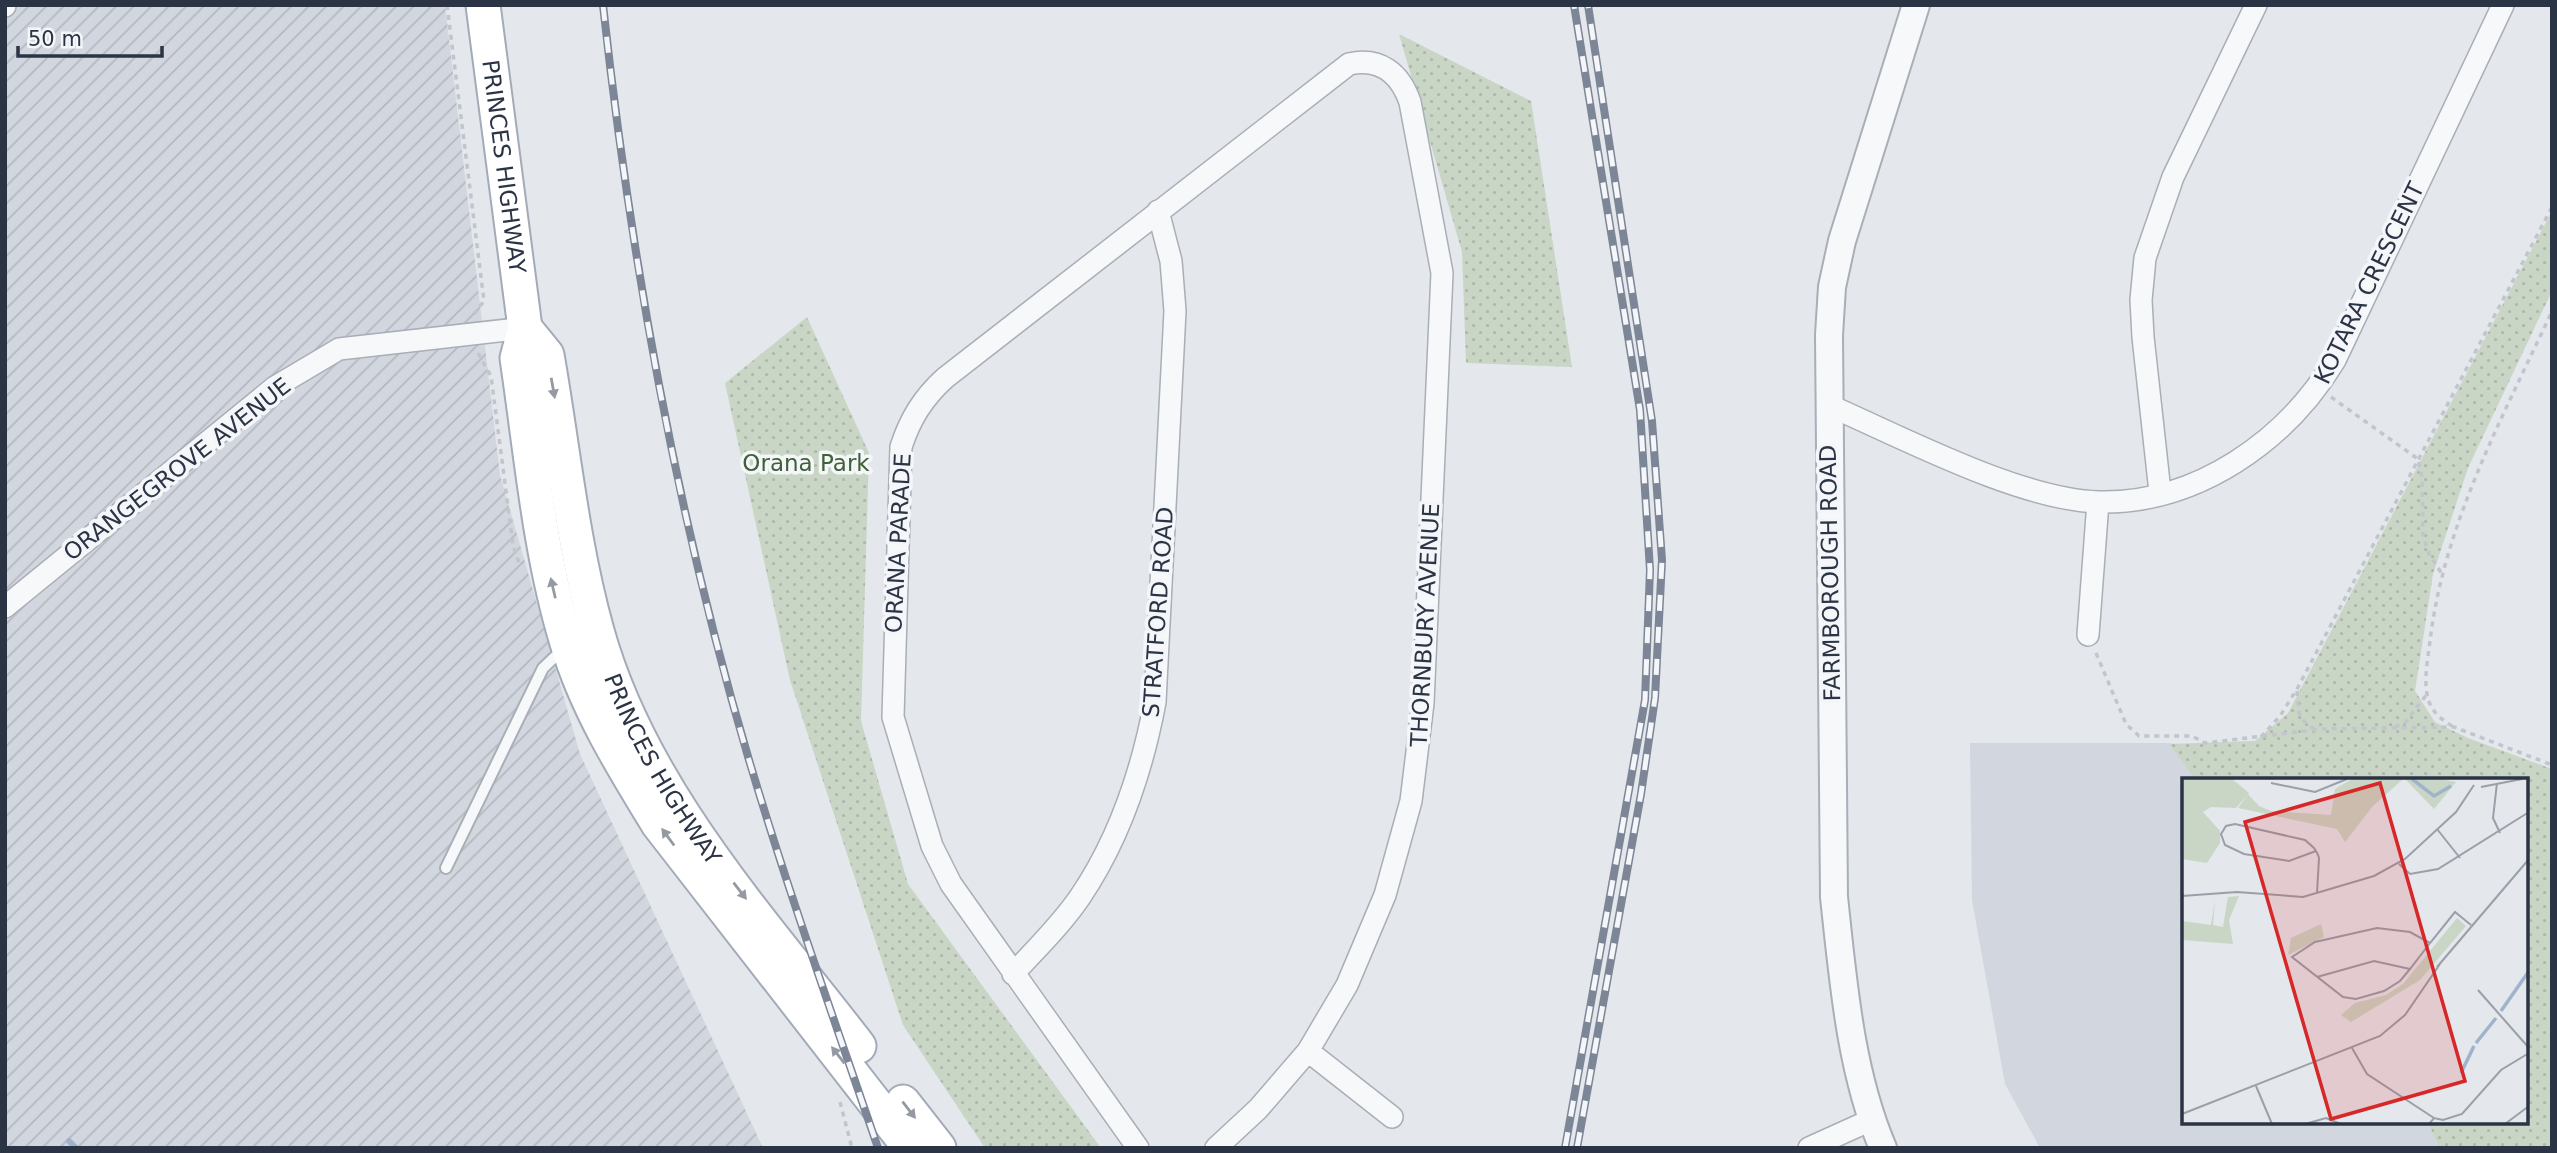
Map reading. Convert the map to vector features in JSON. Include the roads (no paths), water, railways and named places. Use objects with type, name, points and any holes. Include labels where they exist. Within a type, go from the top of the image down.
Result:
[{"type":"main road","name":"PRINCES HIGHWAY","points":[[483,5],[525,328],[547,355],[584,577],[582,639],[593,708],[624,768],[658,824],[910,1148]]},
{"type":"main road","name":"PRINCES HIGHWAY","points":[[582,639],[637,729],[687,820],[939,1148]]},
{"type":"street","name":"FARMBOROUGH ROAD","points":[[1883,1148],[1871,1120],[1842,968],[1834,897],[1828,405],[1832,287],[1842,241],[1916,5]]},
{"type":"street","points":[[2161,492],[2143,337],[2141,300],[2145,258],[2173,177],[2256,5]]},
{"type":"street","name":"KOTARA CRESCENT","points":[[1828,405],[1994,476],[2067,497],[2098,502],[2161,492],[2193,483],[2247,457],[2299,411],[2318,388],[2335,360],[2503,5]]},
{"type":"street","name":"ORANA PARADE","points":[[1138,1148],[940,867],[893,716],[901,447],[918,407],[945,378],[1349,64],[1363,61],[1375,63]]},
{"type":"street","name":"THORNBURY AVENUE","points":[[1216,1148],[1258,1109],[1308,1051],[1347,985],[1385,895],[1411,801],[1423,703],[1442,274],[1410,102],[1397,76],[1375,63]]},
{"type":"street","name":"STRATFORD ROAD","points":[[1013,974],[1080,897],[1106,852],[1144,758],[1155,702],[1175,311],[1171,261],[1158,211]]},
{"type":"street","name":"ORANGEGROVE AVENUE","points":[[5,607],[275,387],[339,349],[525,328]]},
{"type":"street","points":[[2088,635],[2098,502]]},
{"type":"street","points":[[1308,1051],[1392,1117]]},
{"type":"street","points":[[1809,1148],[1871,1120]]},
{"type":"lane","points":[[446,868],[543,668],[582,639]]},
{"type":"waterway","points":[[69,1141],[76,1148]]},
{"type":"railway","points":[[603,5],[642,291],[699,574],[764,809],[878,1148]]},
{"type":"railway","points":[[1565,1148],[1645,700],[1650,570],[1640,410],[1574,5]]},
{"type":"railway","points":[[1577,1148],[1641,794],[1655,698],[1662,560],[1652,421],[1588,5]]},
{"type":"park label","name":"Orana Park","points":[[806,463]]}]
